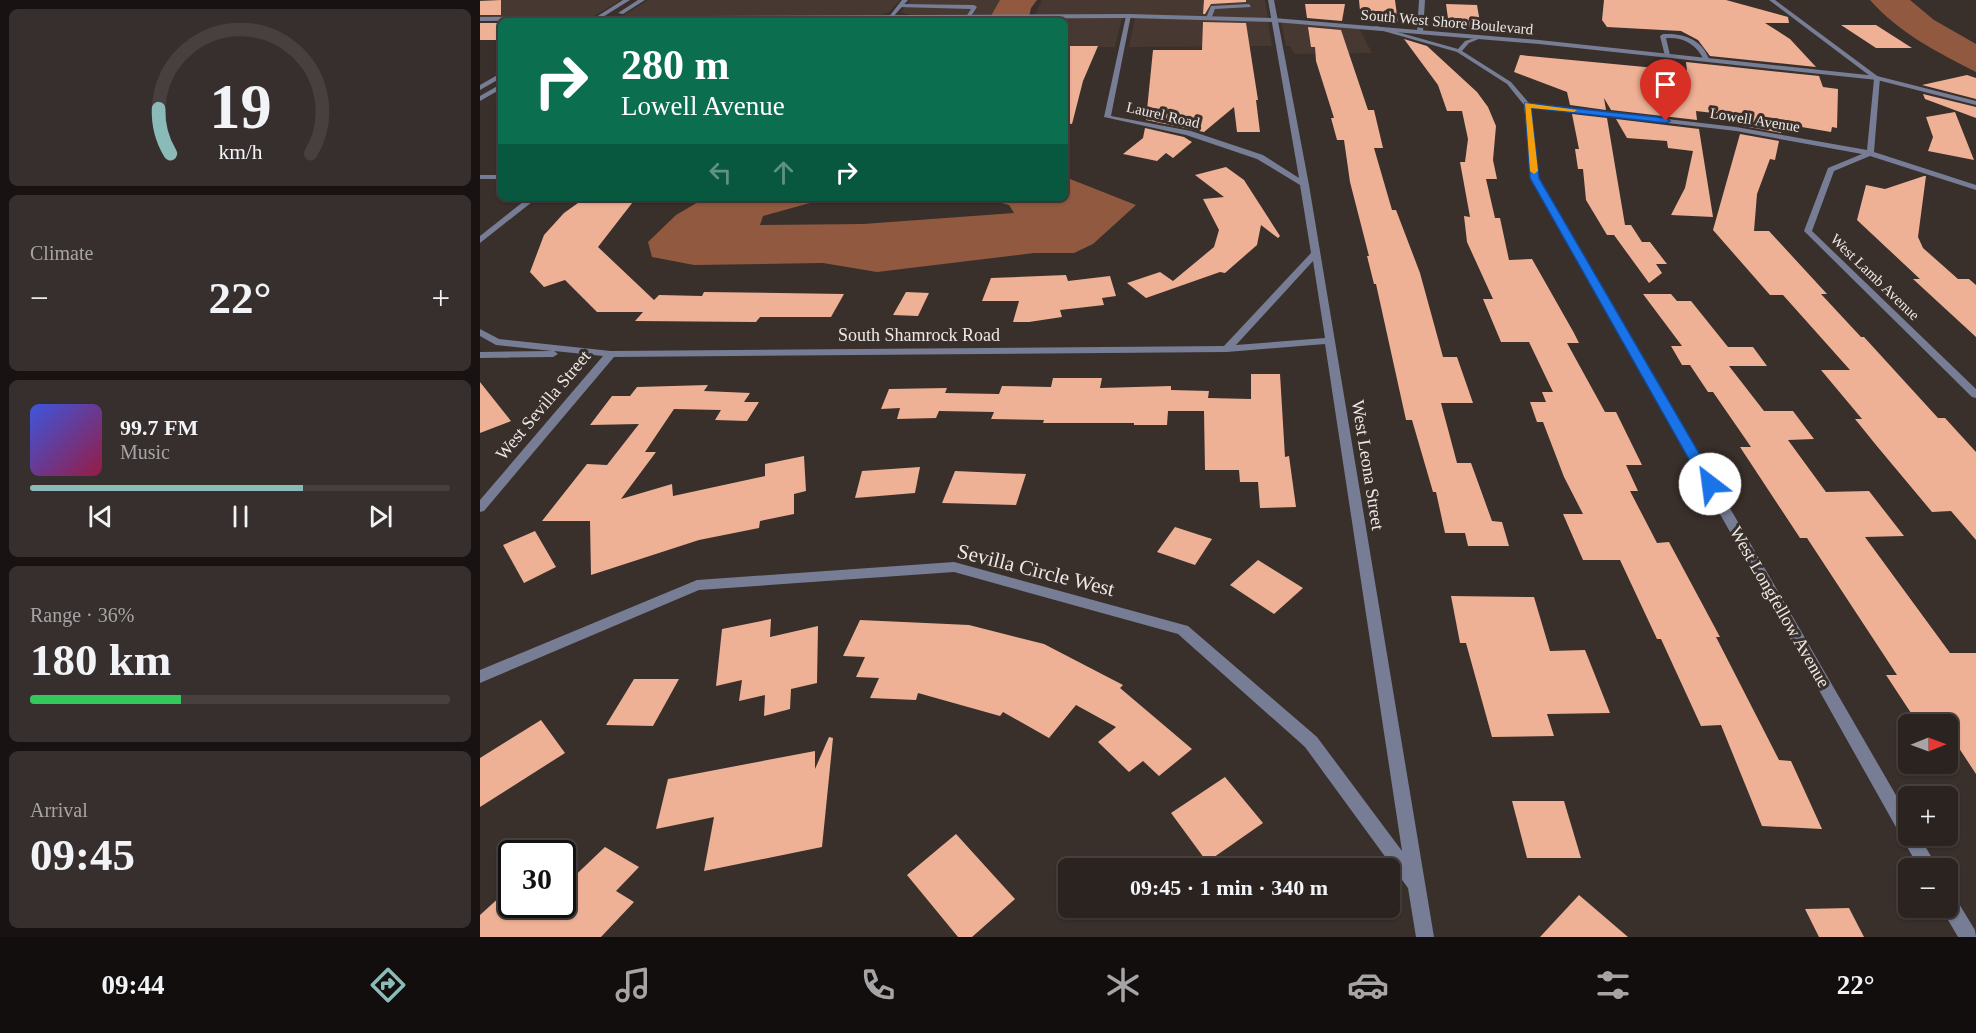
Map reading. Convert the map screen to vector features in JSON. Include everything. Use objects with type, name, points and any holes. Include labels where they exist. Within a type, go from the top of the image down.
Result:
[{"type":"street","points":[[597,18],[627,0]]},
{"type":"street","points":[[613,18],[642,0]]},
{"type":"street","points":[[890,17],[905,0]]},
{"type":"street","name":"West Leona Street","points":[[1271,0],[1305,185],[1425,937]]},
{"type":"street","points":[[1420,32],[1422,0]]},
{"type":"street","points":[[1772,0],[1877,78],[1870,153]]},
{"type":"street","points":[[900,6],[974,7],[969,17]]},
{"type":"street","points":[[1209,18],[1213,7],[1249,6]]},
{"type":"street","name":"South West Shore Boulevard","points":[[1028,18],[1129,16],[1274,20],[1479,37],[1877,78],[1976,103]]},
{"type":"street","name":"Laurel Road","points":[[1129,16],[1107,117],[1188,133],[1260,157],[1305,185]]},
{"type":"street","name":"South West Shore Boulevard","points":[[823,18],[897,18]]},
{"type":"street","name":"South West Shore Boulevard","points":[[936,18],[974,18]]},
{"type":"street","name":"South West Shore Boulevard","points":[[480,19],[498,19]]},
{"type":"street","points":[[1376,28],[1459,51],[1509,83],[1527,105]]},
{"type":"street","points":[[1667,55],[1663,36],[1672,36],[1698,44],[1706,59]]},
{"type":"street","points":[[1459,51],[1467,42],[1479,37]]},
{"type":"street","points":[[480,88],[498,77]]},
{"type":"street","points":[[481,97],[498,88]]},
{"type":"street","name":"Lowell Avenue","points":[[1527,105],[1736,129],[1870,153],[1976,188]]},
{"type":"street","name":"West Longfellow Avenue","points":[[1527,105],[1535,178],[1898,815]]},
{"type":"street","name":"West Lamb Avenue","points":[[1870,153],[1831,170],[1808,231],[1976,395]]},
{"type":"street","points":[[480,177],[498,177]]},
{"type":"street","points":[[480,240],[529,201]]},
{"type":"street","points":[[1227,350],[1251,321],[1316,253]]},
{"type":"street","name":"South Shamrock Road","points":[[480,332],[495,342],[611,354]]},
{"type":"street","name":"South Shamrock Road","points":[[480,355],[1227,350],[1330,341]]},
{"type":"street","name":"West Sevilla Street","points":[[480,508],[611,354]]},
{"type":"street","name":"Sevilla Circle West","points":[[480,677],[697,585],[954,567],[1183,630],[1311,742],[1415,882]]},
{"type":"street","points":[[1957,918],[1968,937]]},
{"type":"shaded area","points":[[480,0],[621,0],[592,17],[480,17]]},
{"type":"shaded area","points":[[648,0],[900,0],[889,12],[880,15],[621,17]]},
{"type":"shaded area","points":[[911,0],[1003,0],[994,14],[910,15],[901,12]]},
{"type":"shaded area","points":[[1000,0],[1037,0],[1031,8],[1029,18],[990,18]]},
{"type":"shaded area","points":[[1042,0],[1265,0],[1268,18],[1035,15]]},
{"type":"shaded area","points":[[1870,0],[1910,0],[1934,20],[1976,44],[1976,72],[1906,32]]},
{"type":"shaded area","points":[[1068,18],[1122,18],[1115,47],[1068,47]]},
{"type":"shaded area","points":[[1135,18],[1268,21],[1272,46],[1129,47]]},
{"type":"shaded area","points":[[1281,22],[1359,28],[1372,53],[1295,54],[1290,46],[1286,46]]},
{"type":"shaded area","points":[[1068,178],[1136,205],[1093,244],[1074,253],[1034,253],[877,272],[823,263],[694,265],[652,257],[648,242],[676,215],[700,201],[817,201],[763,216],[760,225],[863,224],[1014,213],[1009,205],[994,201],[1068,201]]},
{"type":"building","points":[[501,0],[501,15],[480,15],[480,1]]},
{"type":"building","points":[[1204,0],[1246,0],[1246,2],[1211,4],[1203,14]]},
{"type":"building","points":[[1359,0],[1395,0],[1398,23],[1361,21]]},
{"type":"building","points":[[1604,0],[1726,0],[1788,17],[1789,23],[1765,23],[1790,39],[1816,67],[1710,56],[1698,40],[1681,31],[1607,27],[1602,20]]},
{"type":"building","points":[[1305,4],[1345,4],[1342,21],[1307,18]]},
{"type":"building","points":[[1446,4],[1477,5],[1481,28],[1449,26]]},
{"type":"building","points":[[1203,22],[1246,23],[1258,100],[1256,100],[1260,132],[1237,132],[1234,107],[1204,132],[1146,120],[1153,50],[1202,50]]},
{"type":"building","points":[[480,23],[498,23],[498,40],[480,40]]},
{"type":"building","points":[[1841,25],[1876,25],[1912,48],[1876,48]]},
{"type":"building","points":[[1308,27],[1341,30],[1368,110],[1374,110],[1383,148],[1374,148],[1392,210],[1396,210],[1420,273],[1443,357],[1457,357],[1473,403],[1441,403],[1457,463],[1471,463],[1492,521],[1502,522],[1509,546],[1468,546],[1465,533],[1445,533],[1436,492],[1433,492],[1412,420],[1406,420],[1376,284],[1374,284],[1350,182],[1344,140],[1337,140],[1331,118],[1334,118],[1316,61],[1315,47],[1311,47]]},
{"type":"building","points":[[1404,39],[1427,46],[1477,92],[1488,107],[1496,126],[1493,160],[1497,179],[1486,179],[1495,218],[1500,218],[1509,260],[1532,259],[1574,333],[1579,343],[1567,343],[1605,412],[1616,412],[1642,465],[1626,465],[1638,491],[1630,491],[1657,543],[1669,542],[1720,637],[1716,637],[1779,760],[1791,761],[1822,829],[1762,826],[1721,725],[1701,726],[1661,639],[1657,639],[1620,560],[1583,560],[1563,514],[1583,514],[1564,477],[1543,422],[1537,422],[1530,402],[1546,402],[1542,392],[1553,392],[1529,342],[1501,342],[1483,299],[1493,299],[1467,242],[1464,216],[1470,217],[1460,162],[1465,162],[1468,139],[1462,111],[1447,111],[1438,85]]},
{"type":"building","points":[[1068,46],[1098,46],[1083,81],[1072,124],[1068,123]]},
{"type":"building","points":[[1520,55],[1687,71],[1686,62],[1819,76],[1823,87],[1838,89],[1837,128],[1832,127],[1831,132],[1784,124],[1781,133],[1743,126],[1745,119],[1739,116],[1696,111],[1697,120],[1611,110],[1604,98],[1606,110],[1570,105],[1567,92],[1514,72]]},
{"type":"building","points":[[1967,75],[1976,78],[1976,99],[1922,85]]},
{"type":"building","points":[[1923,94],[1976,107],[1976,118],[1925,99]]},
{"type":"building","points":[[1955,112],[1974,160],[1928,151],[1933,137],[1926,117]]},
{"type":"building","points":[[1572,114],[1607,118],[1625,225],[1631,225],[1642,242],[1650,242],[1667,264],[1656,264],[1662,273],[1649,283],[1614,235],[1607,235],[1586,200],[1583,169],[1578,169],[1575,149],[1579,149]]},
{"type":"building","points":[[1616,119],[1699,129],[1713,217],[1671,215],[1685,188],[1693,151],[1668,148],[1667,141],[1627,138]]},
{"type":"building","points":[[1145,128],[1184,137],[1192,142],[1173,158],[1166,153],[1157,161],[1123,154],[1143,138]]},
{"type":"building","points":[[1740,134],[1779,141],[1775,160],[1770,159],[1757,194],[1754,231],[1769,231],[1827,294],[1821,294],[1861,337],[1864,337],[1938,418],[1945,418],[1976,452],[1976,540],[1951,511],[1932,512],[1855,419],[1862,419],[1821,370],[1850,370],[1783,295],[1770,295],[1713,230]]},
{"type":"building","points":[[1226,167],[1244,180],[1280,236],[1278,238],[1261,225],[1257,245],[1225,273],[1220,272],[1146,298],[1127,283],[1160,272],[1173,281],[1214,247],[1219,230],[1203,199],[1224,197],[1195,175]]},
{"type":"building","points":[[1926,176],[1918,237],[1923,248],[1958,279],[1969,279],[1976,285],[1976,337],[1913,279],[1920,279],[1857,220],[1866,185],[1885,189]]},
{"type":"building","points":[[581,201],[634,201],[598,247],[654,300],[659,295],[702,296],[704,292],[844,294],[831,317],[760,317],[756,322],[635,321],[643,312],[597,312],[565,280],[544,287],[530,272],[544,235],[564,213]]},
{"type":"building","points":[[1066,275],[1068,281],[1110,276],[1116,296],[1102,298],[1104,305],[1060,310],[1062,317],[1029,322],[1013,322],[1019,301],[982,301],[991,278]]},
{"type":"building","points":[[906,292],[929,293],[918,316],[893,315]]},
{"type":"building","points":[[1643,294],[1671,294],[1677,301],[1691,301],[1728,347],[1753,347],[1767,366],[1729,366],[1764,411],[1793,411],[1814,439],[1788,440],[1826,492],[1869,491],[1904,536],[1865,537],[1950,653],[1976,653],[1976,774],[1958,747],[1958,714],[1911,713],[1886,675],[1897,675],[1807,538],[1800,538],[1740,447],[1751,447],[1713,392],[1708,392],[1690,365],[1682,365],[1671,346],[1682,346]]},
{"type":"building","points":[[1251,374],[1280,374],[1285,457],[1289,456],[1296,507],[1260,508],[1258,482],[1240,482],[1239,470],[1205,470],[1204,411],[1168,411],[1167,425],[1134,425],[1134,423],[1043,423],[1044,420],[991,419],[994,412],[939,411],[936,418],[897,419],[900,408],[881,409],[889,389],[947,388],[945,393],[999,394],[1002,386],[1051,387],[1053,378],[1102,378],[1100,388],[1171,386],[1171,390],[1209,391],[1208,398],[1251,399]]},
{"type":"building","points":[[480,382],[511,421],[480,433]]},
{"type":"building","points":[[708,385],[704,391],[750,393],[744,402],[759,402],[747,421],[715,420],[721,410],[674,409],[645,452],[656,452],[621,499],[672,484],[673,496],[765,476],[765,464],[804,456],[806,491],[794,494],[794,514],[760,521],[759,528],[699,540],[591,575],[590,521],[542,521],[587,464],[607,465],[639,424],[590,425],[612,396],[630,396],[637,387]]},
{"type":"building","points":[[920,467],[915,493],[855,498],[862,471]]},
{"type":"building","points":[[955,471],[1026,474],[1016,505],[942,503]]},
{"type":"building","points":[[1175,527],[1212,539],[1195,565],[1157,552]]},
{"type":"building","points":[[535,531],[556,567],[524,583],[503,545]]},
{"type":"building","points":[[1258,560],[1303,588],[1274,614],[1230,585]]},
{"type":"building","points":[[1451,596],[1534,597],[1550,651],[1585,650],[1610,713],[1547,714],[1554,736],[1492,737],[1466,643],[1460,643]]},
{"type":"building","points":[[771,619],[770,637],[818,626],[817,683],[791,689],[790,709],[764,716],[765,695],[739,701],[742,680],[716,686],[722,629]]},
{"type":"building","points":[[860,620],[969,625],[1044,644],[1123,685],[1120,688],[1192,749],[1159,776],[1143,761],[1129,772],[1098,742],[1116,727],[1076,705],[1049,738],[1003,712],[1000,716],[918,693],[916,700],[870,698],[879,678],[856,677],[865,657],[843,656]]},
{"type":"building","points":[[634,679],[679,679],[653,726],[606,725]]},
{"type":"building","points":[[541,720],[565,753],[480,807],[480,758]]},
{"type":"building","points":[[829,737],[833,738],[822,847],[704,871],[714,817],[656,829],[668,779],[815,751],[815,769]]},
{"type":"building","points":[[1225,777],[1263,823],[1213,858],[1204,858],[1171,813]]},
{"type":"building","points":[[1512,801],[1564,801],[1581,858],[1527,858]]},
{"type":"building","points":[[956,834],[1015,899],[972,937],[958,937],[907,875]]},
{"type":"building","points":[[605,847],[639,867],[616,891],[634,902],[601,937],[480,937],[480,915],[498,899],[498,918],[576,918],[576,875]]},
{"type":"building","points":[[1579,895],[1628,937],[1540,937]]},
{"type":"building","points":[[1849,908],[1864,937],[1819,937],[1805,909]]},
{"type":"slow traffic","points":[[1534,171],[1527,105],[1574,110]]},
{"type":"route","points":[[1666,121],[1527,105],[1535,178],[1710,484]]}]
